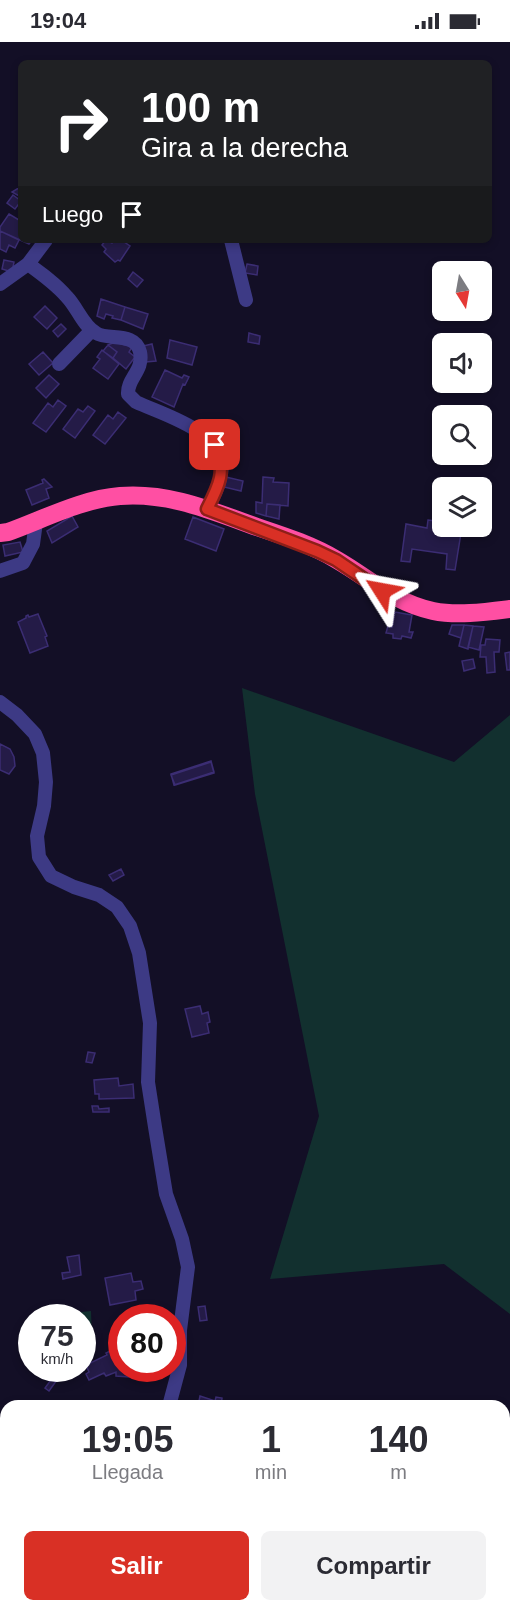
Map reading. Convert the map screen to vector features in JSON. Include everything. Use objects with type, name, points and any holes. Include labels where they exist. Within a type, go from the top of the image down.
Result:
[{"type":"highway","points":[[0,533],[98,499],[119,496],[160,496],[207,509],[298,542],[327,555],[382,591],[409,603],[444,612],[463,613],[510,609]]},
{"type":"street","points":[[0,284],[28,264],[44,243]]},
{"type":"street","points":[[232,243],[246,300]]},
{"type":"street","points":[[28,264],[67,297],[97,335],[130,340],[140,350],[140,368],[127,387],[128,394],[136,402],[200,432],[215,445],[221,457],[221,473],[216,491],[207,509]]},
{"type":"street","points":[[59,364],[92,330]]},
{"type":"street","points":[[0,572],[23,563],[33,544],[36,522]]},
{"type":"street","points":[[0,702],[17,715],[35,734],[43,753],[46,782],[44,806],[37,836],[39,857],[51,876],[99,896],[117,907],[130,926],[139,952],[150,1023],[148,1082],[166,1194],[182,1239],[188,1267],[180,1330],[180,1365],[171,1400]]},
{"type":"green space","points":[[242,688],[454,762],[510,715],[510,1314],[444,1264],[270,1279],[319,1116],[255,794]]},
{"type":"building","points":[[13,195],[18,199],[15,209],[7,203]]},
{"type":"building","points":[[9,214],[18,219],[18,239],[0,231],[0,227]]},
{"type":"building","points":[[0,231],[18,240],[15,248],[9,245],[6,252],[0,249]]},
{"type":"building","points":[[104,243],[126,243],[130,246],[120,261],[115,262],[104,252],[106,249],[102,245]]},
{"type":"building","points":[[4,260],[14,262],[12,272],[2,269]]},
{"type":"building","points":[[247,264],[258,266],[257,275],[245,273]]},
{"type":"building","points":[[133,272],[143,280],[137,287],[128,279]]},
{"type":"building","points":[[101,299],[125,307],[121,320],[106,314],[104,319],[97,316]]},
{"type":"building","points":[[45,306],[57,318],[47,329],[34,317]]},
{"type":"building","points":[[125,307],[148,314],[143,329],[121,320]]},
{"type":"building","points":[[61,324],[66,329],[58,337],[53,331]]},
{"type":"building","points":[[249,333],[260,336],[259,344],[248,342]]},
{"type":"building","points":[[170,340],[197,347],[192,365],[167,358]]},
{"type":"building","points":[[115,342],[132,347],[129,352],[135,357],[126,369],[113,358],[117,352],[108,345]]},
{"type":"building","points":[[152,344],[156,361],[146,362],[143,346]]},
{"type":"building","points":[[108,345],[117,352],[113,358],[103,351]]},
{"type":"building","points":[[102,350],[119,364],[108,379],[93,368],[100,359],[97,357]]},
{"type":"building","points":[[43,352],[53,363],[39,375],[29,364]]},
{"type":"building","points":[[165,370],[182,378],[184,375],[189,377],[185,385],[183,384],[174,407],[152,397]]},
{"type":"building","points":[[49,375],[59,384],[46,398],[36,388]]},
{"type":"building","points":[[58,400],[66,406],[46,432],[33,423],[48,403],[53,407]]},
{"type":"building","points":[[88,406],[95,411],[75,438],[63,429],[78,409],[83,412]]},
{"type":"building","points":[[118,412],[126,418],[105,444],[93,435],[108,415],[113,419]]},
{"type":"building","points":[[226,477],[243,481],[241,491],[224,487]]},
{"type":"building","points":[[263,477],[274,478],[273,482],[289,483],[288,506],[267,504],[266,516],[256,513],[256,502],[262,503]]},
{"type":"building","points":[[44,479],[52,487],[46,489],[49,498],[32,505],[26,490],[43,483]]},
{"type":"building","points":[[267,504],[280,505],[279,519],[266,516]]},
{"type":"building","points":[[72,516],[78,527],[52,543],[47,531]]},
{"type":"building","points":[[193,517],[224,529],[216,551],[185,539]]},
{"type":"building","points":[[428,520],[432,521],[432,537],[460,537],[455,570],[446,569],[447,554],[412,549],[410,562],[401,561],[406,524],[427,528]]},
{"type":"building","points":[[20,542],[23,552],[5,556],[3,545]]},
{"type":"building","points":[[395,612],[412,615],[409,632],[413,632],[411,638],[402,636],[401,639],[393,638],[393,634],[386,633],[388,626],[392,627]]},
{"type":"building","points":[[38,614],[47,636],[45,637],[48,646],[30,653],[18,622],[28,615],[29,617]]},
{"type":"building","points":[[452,625],[464,625],[461,638],[449,634]]},
{"type":"building","points":[[464,625],[473,626],[468,649],[459,646]]},
{"type":"building","points":[[473,626],[484,627],[479,650],[468,647]]},
{"type":"building","points":[[486,639],[500,640],[499,652],[494,652],[495,672],[487,673],[486,657],[480,657],[481,645],[485,645]]},
{"type":"building","points":[[510,652],[510,670],[507,670],[505,653]]},
{"type":"building","points":[[473,659],[475,668],[464,671],[462,661]]},
{"type":"building","points":[[0,744],[10,749],[14,757],[15,766],[9,774],[0,770]]},
{"type":"building","points":[[211,761],[214,772],[174,785],[171,774]]},
{"type":"building","points":[[211,762],[214,773],[175,785],[171,775]]},
{"type":"building","points":[[121,869],[124,875],[113,881],[109,875]]},
{"type":"building","points":[[200,1006],[202,1014],[208,1012],[209,1033],[192,1037],[185,1009]]},
{"type":"building","points":[[88,1052],[95,1053],[92,1063],[86,1062]]},
{"type":"building","points":[[118,1078],[119,1086],[133,1084],[134,1098],[99,1099],[99,1094],[95,1094],[94,1080]]},
{"type":"building","points":[[92,1106],[98,1106],[99,1109],[109,1108],[109,1112],[93,1112]]},
{"type":"building","points":[[79,1255],[81,1275],[63,1279],[62,1273],[70,1272],[67,1257]]},
{"type":"building","points":[[131,1273],[133,1282],[141,1281],[143,1289],[135,1291],[136,1300],[110,1304],[105,1278]]},
{"type":"building","points":[[205,1306],[207,1320],[200,1321],[198,1307]]},
{"type":"building","points":[[108,1352],[108,1375],[104,1373],[96,1377],[96,1360],[107,1355]]},
{"type":"building","points":[[49,1382],[56,1382],[49,1391],[45,1388]]},
{"type":"building","points":[[200,1396],[212,1400],[199,1400]]},
{"type":"route","points":[[215,445],[221,457],[221,473],[216,491],[207,509],[298,542],[336,560],[382,591]]}]
